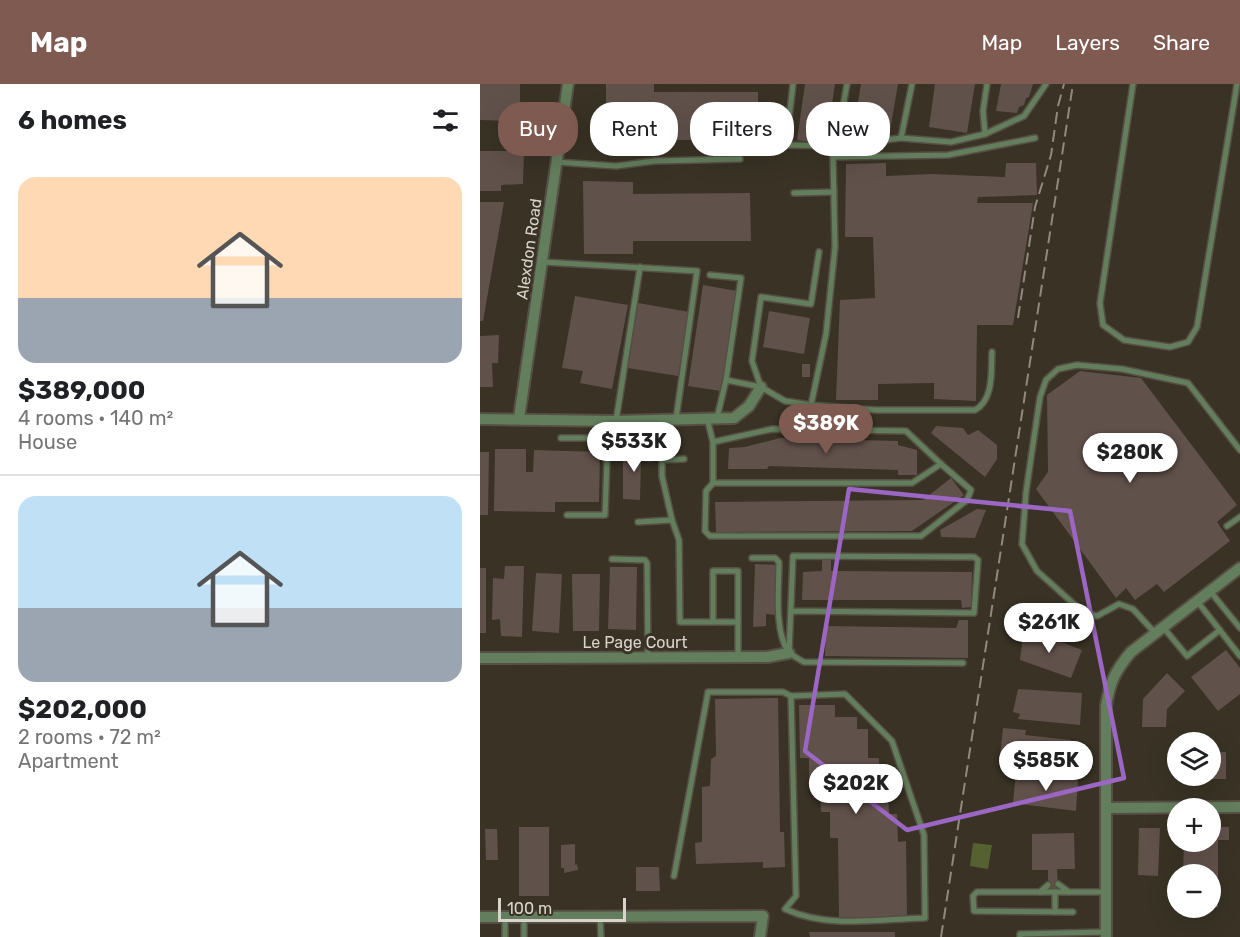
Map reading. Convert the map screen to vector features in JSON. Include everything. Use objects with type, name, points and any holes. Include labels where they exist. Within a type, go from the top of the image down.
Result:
[{"type":"street","name":"Alexdon Road","points":[[519,418],[568,84]]},
{"type":"street","points":[[480,418],[616,421],[734,418],[749,406],[761,387]]},
{"type":"street","points":[[1106,935],[1106,706],[1110,683],[1131,652],[1240,568]]},
{"type":"street","name":"Le Page Court","points":[[480,658],[766,657],[789,653]]},
{"type":"street","points":[[1107,808],[1240,807]]},
{"type":"street","points":[[480,917],[763,916],[760,937]]},
{"type":"lane","points":[[793,84],[786,145],[806,145]]},
{"type":"lane","points":[[844,102],[847,84]]},
{"type":"lane","points":[[901,138],[912,84]]},
{"type":"lane","points":[[985,134],[983,111],[987,84]]},
{"type":"lane","points":[[890,139],[901,138],[951,142],[985,134],[1024,116],[1046,84]]},
{"type":"lane","points":[[1133,84],[1100,303],[1103,325],[1124,340],[1170,346],[1188,342],[1197,327],[1237,84]]},
{"type":"lane","points":[[811,405],[820,369],[830,306],[835,247],[833,157],[948,155],[1035,138]]},
{"type":"lane","points":[[556,162],[616,166],[655,161],[740,159]]},
{"type":"lane","points":[[794,193],[834,192]]},
{"type":"lane","points":[[761,387],[752,361],[761,297],[811,304],[819,252]]},
{"type":"lane","points":[[542,262],[698,271],[676,419]]},
{"type":"lane","points":[[616,421],[640,267]]},
{"type":"lane","points":[[710,275],[741,278],[726,380],[712,418],[713,483],[706,491],[705,531],[710,536],[921,536],[967,500],[971,490],[906,431],[772,429],[713,442]]},
{"type":"lane","points":[[726,380],[761,387],[784,401],[811,405],[876,410],[975,410],[987,399],[992,351]]},
{"type":"lane","points":[[1220,630],[1187,657],[1133,609],[1119,604],[1097,616],[1084,613],[1037,572],[1022,544],[1026,492],[1040,397],[1046,380],[1058,369],[1077,365],[1122,369],[1188,383],[1240,450]]},
{"type":"lane","points":[[567,515],[605,515],[607,459],[603,438],[604,420]]},
{"type":"lane","points":[[561,438],[603,438]]},
{"type":"lane","points":[[684,459],[662,460],[662,476],[679,540],[680,622],[738,622]]},
{"type":"lane","points":[[713,483],[912,483],[941,465]]},
{"type":"lane","points":[[1227,526],[1240,517]]},
{"type":"lane","points":[[638,522],[672,520]]},
{"type":"lane","points":[[789,653],[793,556],[974,557],[978,560],[974,613],[792,610]]},
{"type":"lane","points":[[752,558],[775,558],[779,562],[778,606],[782,637],[789,653],[804,662],[963,663]]},
{"type":"lane","points":[[612,559],[645,560],[647,563],[648,657]]},
{"type":"lane","points":[[713,622],[713,571],[738,571],[738,657]]},
{"type":"lane","points":[[1210,591],[1240,628]]},
{"type":"lane","points":[[1197,601],[1240,656]]},
{"type":"lane","points":[[674,876],[708,692],[783,692],[791,696],[845,694],[892,741],[924,835],[925,918],[830,921],[797,915],[785,909],[796,896],[791,696]]},
{"type":"lane","points":[[1058,884],[1069,892]]},
{"type":"lane","points":[[1040,892],[1048,885]]},
{"type":"lane","points":[[1074,912],[977,912],[973,909],[974,896],[977,892],[1105,892]]},
{"type":"lane","points":[[1055,892],[1055,912]]},
{"type":"lane","points":[[524,916],[524,937]]},
{"type":"lane","points":[[600,916],[601,937]]},
{"type":"lane","points":[[505,917],[505,937]]},
{"type":"lane","points":[[1020,937],[1020,934],[1106,935]]},
{"type":"highlighted area","points":[[849,489],[1070,511],[1124,778],[907,830],[805,751]]},
{"type":"green space","points":[[973,843],[992,845],[988,869],[970,866]]},
{"type":"building","points":[[480,84],[520,84],[520,102],[498,102],[498,121],[480,120]]},
{"type":"building","points":[[606,84],[654,84],[654,92],[758,92],[758,102],[690,102],[690,140],[678,140],[678,102],[606,102]]},
{"type":"building","points":[[805,84],[835,84],[832,102],[806,102],[806,141],[797,140]]},
{"type":"building","points":[[861,84],[898,84],[890,131],[890,102],[858,102]]},
{"type":"building","points":[[935,84],[975,84],[967,133],[929,127]]},
{"type":"building","points":[[1001,84],[1033,84],[1029,97],[1026,98],[1024,105],[1019,107],[1017,113],[996,111]]},
{"type":"building","points":[[480,151],[498,151],[498,156],[524,156],[523,184],[501,185],[501,191],[480,191]]},
{"type":"building","points":[[886,163],[886,176],[931,174],[1005,177],[1006,163],[1036,163],[1037,195],[978,197],[977,203],[1033,203],[1013,325],[977,325],[976,401],[934,399],[934,383],[878,384],[878,400],[836,400],[840,300],[875,298],[873,237],[845,237],[846,164]]},
{"type":"building","points":[[583,181],[633,182],[633,194],[750,193],[751,241],[633,241],[633,254],[584,254]]},
{"type":"building","points":[[480,202],[504,202],[483,321],[480,321]]},
{"type":"building","points":[[703,285],[737,291],[721,391],[688,386]]},
{"type":"building","points":[[575,296],[628,305],[612,389],[580,383],[583,371],[562,368]]},
{"type":"building","points":[[638,303],[689,312],[678,376],[628,368]]},
{"type":"building","points":[[769,311],[810,318],[804,354],[763,347]]},
{"type":"building","points":[[499,335],[498,363],[492,363],[493,387],[480,387],[480,336]]},
{"type":"building","points":[[802,364],[810,364],[810,377],[802,377]]},
{"type":"building","points":[[1080,371],[1141,378],[1237,505],[1217,522],[1230,541],[1164,592],[1157,584],[1135,600],[1126,588],[1116,598],[1036,489],[1048,472],[1047,395]]},
{"type":"building","points":[[936,426],[963,428],[968,435],[978,430],[997,445],[997,459],[985,477],[931,433]]},
{"type":"building","points":[[780,438],[898,441],[898,445],[917,450],[917,475],[898,475],[898,470],[769,466],[767,469],[728,469],[729,448],[745,447]]},
{"type":"building","points":[[495,449],[526,449],[526,472],[533,472],[534,450],[600,452],[599,502],[555,502],[555,512],[494,511]]},
{"type":"building","points":[[623,451],[653,452],[652,462],[641,461],[640,500],[623,499]]},
{"type":"building","points":[[480,452],[489,452],[488,515],[480,515]]},
{"type":"building","points":[[951,478],[964,495],[912,531],[716,532],[715,502],[923,500]]},
{"type":"building","points":[[977,509],[986,510],[975,538],[941,537],[940,530]]},
{"type":"building","points":[[831,559],[831,571],[972,572],[971,607],[962,608],[961,600],[802,600],[803,572],[822,571],[822,560]]},
{"type":"building","points":[[755,564],[777,565],[776,615],[766,614],[766,626],[753,627]]},
{"type":"building","points":[[505,566],[524,566],[522,637],[501,636],[500,619],[492,620],[493,578],[504,579]]},
{"type":"building","points":[[610,567],[637,567],[636,630],[608,629]]},
{"type":"building","points":[[480,568],[486,568],[486,633],[480,633]]},
{"type":"building","points":[[536,573],[562,574],[559,633],[532,631]]},
{"type":"building","points":[[572,574],[600,574],[599,631],[573,631]]},
{"type":"building","points":[[959,620],[968,620],[968,658],[825,656],[826,626],[956,628]]},
{"type":"building","points":[[1024,628],[1082,650],[1071,678],[1020,660]]},
{"type":"building","points":[[1226,650],[1240,668],[1240,694],[1218,711],[1191,677]]},
{"type":"building","points":[[1167,673],[1185,691],[1167,709],[1166,727],[1142,727],[1143,699]]},
{"type":"building","points":[[1018,689],[1082,693],[1080,725],[1018,719],[1020,714],[1013,712]]},
{"type":"building","points":[[778,698],[780,832],[784,832],[785,867],[763,868],[763,862],[696,864],[695,843],[702,842],[702,787],[710,786],[711,759],[716,756],[715,699]]},
{"type":"building","points":[[799,705],[835,705],[835,717],[857,717],[857,729],[868,729],[868,758],[879,758],[880,790],[888,789],[889,814],[897,814],[898,842],[906,841],[907,917],[839,918],[838,838],[830,838],[830,812],[821,812],[820,786],[809,787],[809,758],[800,758]]},
{"type":"building","points":[[1003,728],[1026,730],[1025,735],[1071,740],[1068,764],[1000,756]]},
{"type":"building","points":[[1221,752],[1226,752],[1226,779],[1221,779]]},
{"type":"building","points":[[1016,773],[1078,780],[1076,811],[1013,803]]},
{"type":"building","points":[[519,827],[549,827],[549,896],[519,896]]},
{"type":"building","points":[[1221,827],[1229,827],[1229,840],[1221,840]]},
{"type":"building","points":[[1139,828],[1160,828],[1158,876],[1138,875]]},
{"type":"building","points":[[485,829],[497,829],[498,860],[486,860]]},
{"type":"building","points":[[1074,833],[1075,869],[1057,869],[1058,888],[1048,888],[1048,870],[1032,870],[1032,834]]},
{"type":"building","points":[[575,844],[575,865],[577,864],[578,870],[564,873],[564,868],[561,868],[561,845]]},
{"type":"building","points":[[1184,852],[1218,852],[1218,864],[1183,864]]},
{"type":"building","points":[[636,867],[659,867],[660,891],[636,891]]},
{"type":"building","points":[[809,932],[895,932],[895,937],[810,937]]},
{"type":"railway","points":[[1018,318],[1035,207],[1051,155],[1058,106],[1064,84]]},
{"type":"railway","points":[[941,937],[1073,84]]}]
